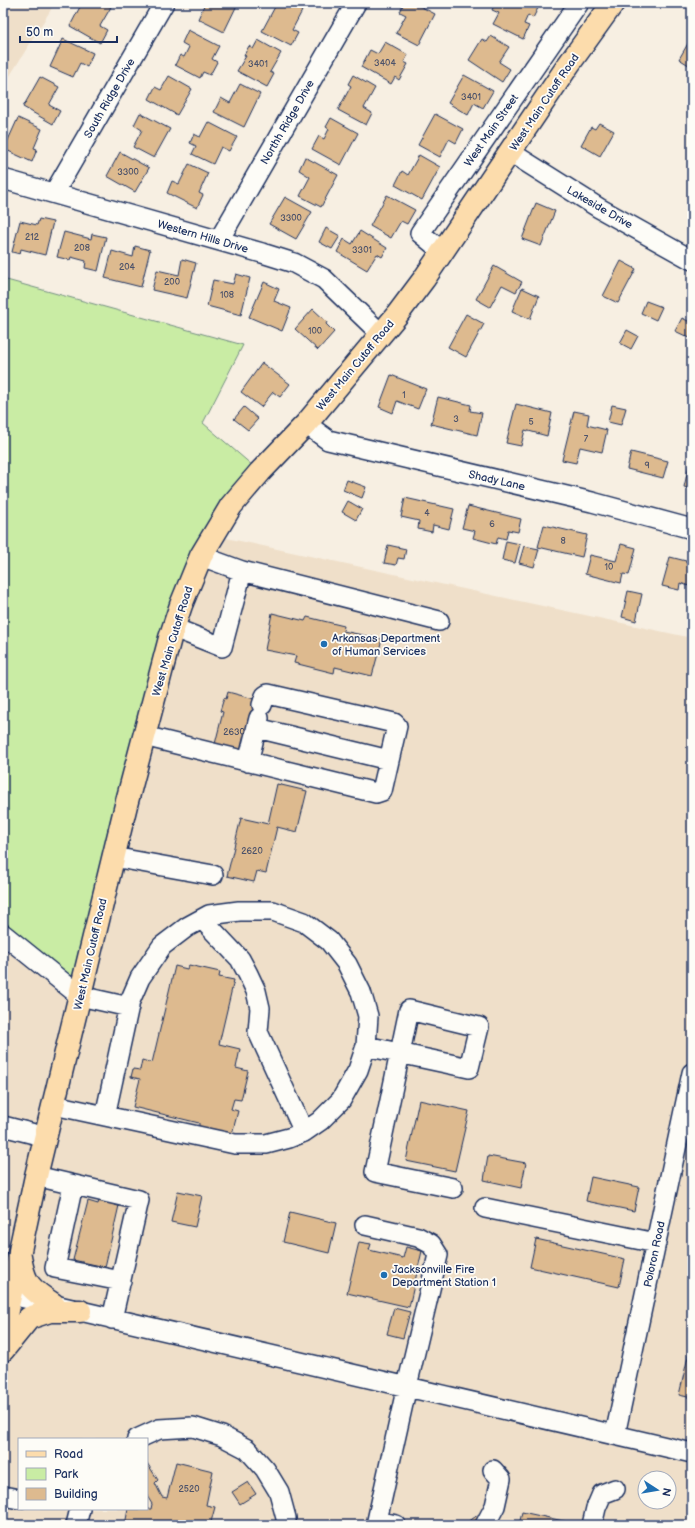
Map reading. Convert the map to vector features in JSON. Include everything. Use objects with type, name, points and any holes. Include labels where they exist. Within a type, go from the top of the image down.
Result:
[{"type":"main road","name":"West Main Cutoff Road","points":[[3,1329],[7,1294],[19,1251],[113,857],[174,628],[201,556],[231,506],[260,472],[306,424],[397,315],[443,252],[569,64],[613,3]]},
{"type":"main road","points":[[19,1251],[22,1271],[28,1284],[36,1293],[52,1304]]},
{"type":"main road","points":[[3,1350],[29,1318],[50,1311],[80,1311]]},
{"type":"street","name":"South Ridge Drive","points":[[54,193],[164,3]]},
{"type":"street","name":"Northh Ridge Drive","points":[[219,240],[356,3]]},
{"type":"street","name":"West Main Street","points":[[443,252],[420,233],[579,3]]},
{"type":"street","name":"Lakeside Drive","points":[[510,152],[599,208],[692,260]]},
{"type":"street","name":"Western Hills Drive","points":[[3,179],[219,240],[294,263],[324,280],[381,334]]},
{"type":"street","name":"Shady Lane","points":[[306,424],[328,440],[592,502],[692,528]]},
{"type":"street","points":[[201,556],[242,571],[439,621]]},
{"type":"street","points":[[174,628],[222,647],[242,571]]},
{"type":"street","points":[[144,736],[248,762],[376,793],[382,791],[397,726],[394,723],[268,694],[264,696],[248,762]]},
{"type":"street","points":[[259,717],[389,760]]},
{"type":"street","points":[[113,857],[213,875]]},
{"type":"street","points":[[54,1105],[105,1116],[235,1144],[266,1144],[289,1138],[304,1132],[320,1121],[341,1100],[358,1070],[366,1046],[368,1016],[361,992],[347,964],[329,941],[304,922],[273,911],[240,911],[209,915],[187,927],[162,946],[140,978],[129,1007],[105,1116]]},
{"type":"street","points":[[202,919],[240,959],[248,974],[256,991],[260,1008],[258,1032],[304,1132]]},
{"type":"street","points":[[3,934],[80,996],[129,1007]]},
{"type":"street","points":[[366,1046],[400,1053],[375,1172],[454,1188]]},
{"type":"street","name":"Poloron Road","points":[[616,1435],[692,1073]]},
{"type":"street","points":[[3,1126],[46,1137]]},
{"type":"street","points":[[36,1176],[139,1200],[112,1319]]},
{"type":"street","points":[[73,1185],[55,1268],[121,1281]]},
{"type":"street","points":[[484,1208],[656,1243]]},
{"type":"street","points":[[365,1225],[418,1237],[431,1244],[438,1255],[377,1523],[396,1525]]},
{"type":"street","points":[[7,1294],[692,1453]]},
{"type":"street","points":[[139,1438],[159,1429],[193,1427],[222,1436],[247,1449],[265,1469],[279,1492],[286,1518],[286,1525]]},
{"type":"street","points":[[485,1524],[495,1506],[501,1479],[493,1470]]},
{"type":"street","points":[[592,1525],[596,1508],[602,1494],[615,1490]]},
{"type":"street","points":[[3,1496],[18,1499]]},
{"type":"shaded area","points":[[3,3],[55,3],[3,87]]},
{"type":"shaded area","points":[[212,535],[692,638],[692,1525],[3,1525],[3,934],[126,805]]},
{"type":"green space","points":[[3,279],[243,345],[203,423],[260,472],[201,556],[80,996],[3,934]]},
{"type":"building","points":[[82,3],[103,3],[111,7],[100,26],[107,30],[100,43],[70,26]]},
{"type":"building","points":[[205,3],[238,3],[224,32],[198,19]]},
{"type":"building","points":[[277,3],[288,3],[302,11],[292,30],[298,33],[291,46],[262,31]]},
{"type":"building","points":[[404,3],[414,3],[435,14],[419,45],[396,33],[406,15],[400,12]]},
{"type":"building","points":[[495,3],[528,3],[538,8],[533,18],[528,15],[524,24],[529,26],[523,39],[493,24],[499,13],[492,10]]},
{"type":"building","points":[[188,30],[219,46],[212,59],[217,62],[210,75],[203,72],[200,78],[175,65],[180,55],[184,57],[189,47],[182,43]]},
{"type":"building","points":[[491,36],[509,47],[499,62],[510,69],[502,82],[469,60],[482,39],[487,42]]},
{"type":"building","points":[[63,39],[93,53],[87,67],[80,63],[73,77],[50,67]]},
{"type":"building","points":[[258,40],[281,53],[270,72],[274,74],[267,87],[237,71],[246,56],[244,55],[249,46],[253,49]]},
{"type":"building","points":[[690,40],[692,41],[692,67],[679,59]]},
{"type":"building","points":[[385,42],[408,55],[404,62],[408,64],[399,80],[395,77],[391,84],[361,67],[370,50],[378,54]]},
{"type":"building","points":[[353,75],[375,88],[364,108],[372,113],[366,125],[338,110],[351,86],[348,84]]},
{"type":"building","points":[[464,75],[493,91],[483,108],[474,103],[468,115],[448,103]]},
{"type":"building","points":[[169,76],[192,89],[177,115],[149,99],[155,87],[161,90]]},
{"type":"building","points":[[40,77],[59,87],[49,105],[60,111],[53,124],[23,107]]},
{"type":"building","points":[[240,84],[260,94],[244,127],[214,112],[221,98],[230,103]]},
{"type":"building","points":[[140,113],[170,129],[154,158],[133,147],[142,130],[134,125]]},
{"type":"building","points":[[435,114],[463,129],[456,143],[449,139],[440,157],[418,145]]},
{"type":"building","points":[[18,118],[42,129],[34,148],[37,149],[32,162],[4,149]]},
{"type":"building","points":[[331,118],[358,133],[341,165],[312,149],[319,136],[324,139],[329,129],[326,127]]},
{"type":"building","points":[[208,122],[237,137],[229,151],[221,147],[213,164],[192,154],[196,146],[190,143],[194,134],[200,137]]},
{"type":"building","points":[[599,123],[614,131],[600,156],[581,145],[591,127],[595,129]]},
{"type":"building","points":[[120,152],[149,168],[135,192],[107,176]]},
{"type":"building","points":[[419,155],[440,167],[422,200],[395,185],[402,171],[408,175]]},
{"type":"building","points":[[305,157],[338,175],[321,207],[300,196],[310,177],[299,170]]},
{"type":"building","points":[[189,164],[208,173],[199,193],[203,195],[197,208],[167,193],[172,181],[179,184]]},
{"type":"building","points":[[387,195],[415,210],[407,224],[401,221],[391,238],[370,226]]},
{"type":"building","points":[[285,197],[312,212],[296,239],[269,224]]},
{"type":"building","points":[[536,203],[555,211],[541,246],[522,239]]},
{"type":"building","points":[[39,219],[53,222],[45,255],[21,249],[20,254],[12,252],[20,221],[37,225]]},
{"type":"building","points":[[326,228],[340,236],[332,249],[319,242]]},
{"type":"building","points":[[360,231],[387,248],[382,257],[377,254],[367,270],[337,252],[344,239],[352,244]]},
{"type":"building","points":[[64,232],[91,239],[92,234],[106,237],[98,271],[85,268],[86,261],[71,257],[70,260],[57,257]]},
{"type":"building","points":[[135,246],[150,250],[141,287],[105,278],[112,251],[133,257]]},
{"type":"building","points":[[182,259],[196,263],[187,298],[152,290],[157,270],[179,275]]},
{"type":"building","points":[[621,261],[636,269],[618,303],[603,296]]},
{"type":"building","points":[[494,266],[522,282],[516,292],[502,285],[490,307],[476,299]]},
{"type":"building","points":[[236,274],[250,278],[241,315],[207,306],[213,280],[233,284]]},
{"type":"building","points":[[264,282],[279,289],[274,301],[291,308],[282,331],[249,317]]},
{"type":"building","points":[[522,288],[539,296],[530,319],[512,311]]},
{"type":"building","points":[[646,301],[662,307],[656,320],[641,313]]},
{"type":"building","points":[[313,309],[327,322],[326,324],[334,332],[318,350],[295,329]]},
{"type":"building","points":[[466,314],[484,324],[466,357],[448,347]]},
{"type":"building","points":[[682,318],[692,323],[692,339],[675,331]]},
{"type":"building","points":[[627,330],[638,336],[631,349],[620,343]]},
{"type":"building","points":[[262,363],[290,384],[280,397],[273,392],[261,407],[241,392]]},
{"type":"building","points":[[391,375],[426,389],[418,409],[397,401],[393,413],[379,407]]},
{"type":"building","points":[[438,397],[471,405],[470,411],[482,413],[477,435],[431,424]]},
{"type":"building","points":[[516,404],[552,413],[547,436],[525,430],[521,446],[506,443]]},
{"type":"building","points":[[612,405],[626,408],[621,425],[608,422]]},
{"type":"building","points":[[244,407],[258,419],[248,430],[234,419]]},
{"type":"building","points":[[574,411],[589,414],[587,425],[607,430],[602,452],[580,447],[576,463],[562,460]]},
{"type":"building","points":[[631,452],[668,461],[663,478],[627,469]]},
{"type":"building","points":[[689,465],[692,466],[692,489],[684,487]]},
{"type":"building","points":[[347,480],[366,487],[362,498],[343,490]]},
{"type":"building","points":[[405,498],[454,509],[449,529],[433,525],[432,532],[418,529],[419,521],[401,517]]},
{"type":"building","points":[[348,501],[362,509],[356,520],[342,512]]},
{"type":"building","points":[[468,506],[521,519],[518,532],[508,530],[506,539],[498,537],[496,544],[473,538],[475,531],[462,528]]},
{"type":"building","points":[[544,525],[587,535],[582,557],[538,547]]},
{"type":"building","points":[[506,541],[520,544],[515,563],[502,560]]},
{"type":"building","points":[[621,544],[636,548],[629,575],[623,574],[621,583],[585,574],[590,555],[616,561]]},
{"type":"building","points":[[388,545],[406,549],[404,559],[398,558],[396,565],[384,563]]},
{"type":"building","points":[[524,546],[539,549],[534,567],[519,563]]},
{"type":"building","points":[[670,557],[686,561],[686,563],[692,565],[692,587],[680,583],[679,590],[662,586]]},
{"type":"building","points":[[628,591],[642,594],[636,621],[622,617]]},
{"type":"building","name":"Arkansas Department of Human Services","points":[[272,613],[305,621],[307,617],[344,626],[343,631],[382,639],[372,676],[335,667],[334,673],[294,663],[296,656],[265,650]]},
{"type":"building","points":[[228,692],[258,700],[244,752],[215,744],[223,712],[220,711],[224,698],[226,699]]},
{"type":"building","points":[[277,784],[307,791],[297,832],[277,827],[266,873],[257,871],[254,882],[227,876],[241,818],[268,824]]},
{"type":"building","points":[[189,965],[220,972],[219,977],[234,980],[219,1044],[240,1049],[236,1068],[248,1071],[241,1100],[234,1099],[231,1109],[238,1111],[232,1134],[199,1127],[199,1123],[133,1107],[140,1079],[131,1077],[133,1069],[140,1070],[142,1060],[152,1063],[175,966],[187,969]]},
{"type":"building","points":[[419,1100],[469,1111],[455,1171],[406,1161]]},
{"type":"building","points":[[488,1156],[526,1163],[521,1188],[484,1180]]},
{"type":"building","points":[[591,1177],[639,1187],[634,1211],[586,1201]]},
{"type":"building","points":[[178,1191],[202,1196],[195,1227],[171,1222]]},
{"type":"building","points":[[100,1196],[120,1201],[105,1267],[73,1260],[88,1201],[98,1204]]},
{"type":"building","points":[[290,1212],[336,1223],[329,1253],[283,1242]]},
{"type":"building","points":[[536,1239],[625,1259],[619,1287],[530,1267]]},
{"type":"building","points":[[359,1242],[371,1244],[369,1250],[403,1258],[406,1247],[422,1251],[409,1307],[347,1293]]},
{"type":"building","points":[[394,1308],[410,1312],[403,1338],[387,1334]]},
{"type":"building","points":[[690,1348],[692,1348],[692,1398],[679,1395]]},
{"type":"building","points":[[176,1462],[213,1471],[206,1505],[215,1507],[211,1522],[224,1525],[125,1525],[128,1510],[151,1509],[152,1504],[148,1498],[148,1465],[158,1480],[155,1483],[162,1497],[167,1498]]},
{"type":"building","points":[[248,1482],[256,1494],[240,1504],[232,1492]]},
{"type":"building","points":[[522,1512],[568,1522],[568,1525],[519,1525]]},
{"type":"building","points":[[479,1514],[485,1525],[464,1525]]},
{"type":"place","name":"Arkansas Department of Human Services","points":[[324,644]]},
{"type":"place","name":"Jacksonville Fire Department Station 1","points":[[384,1275]]}]
